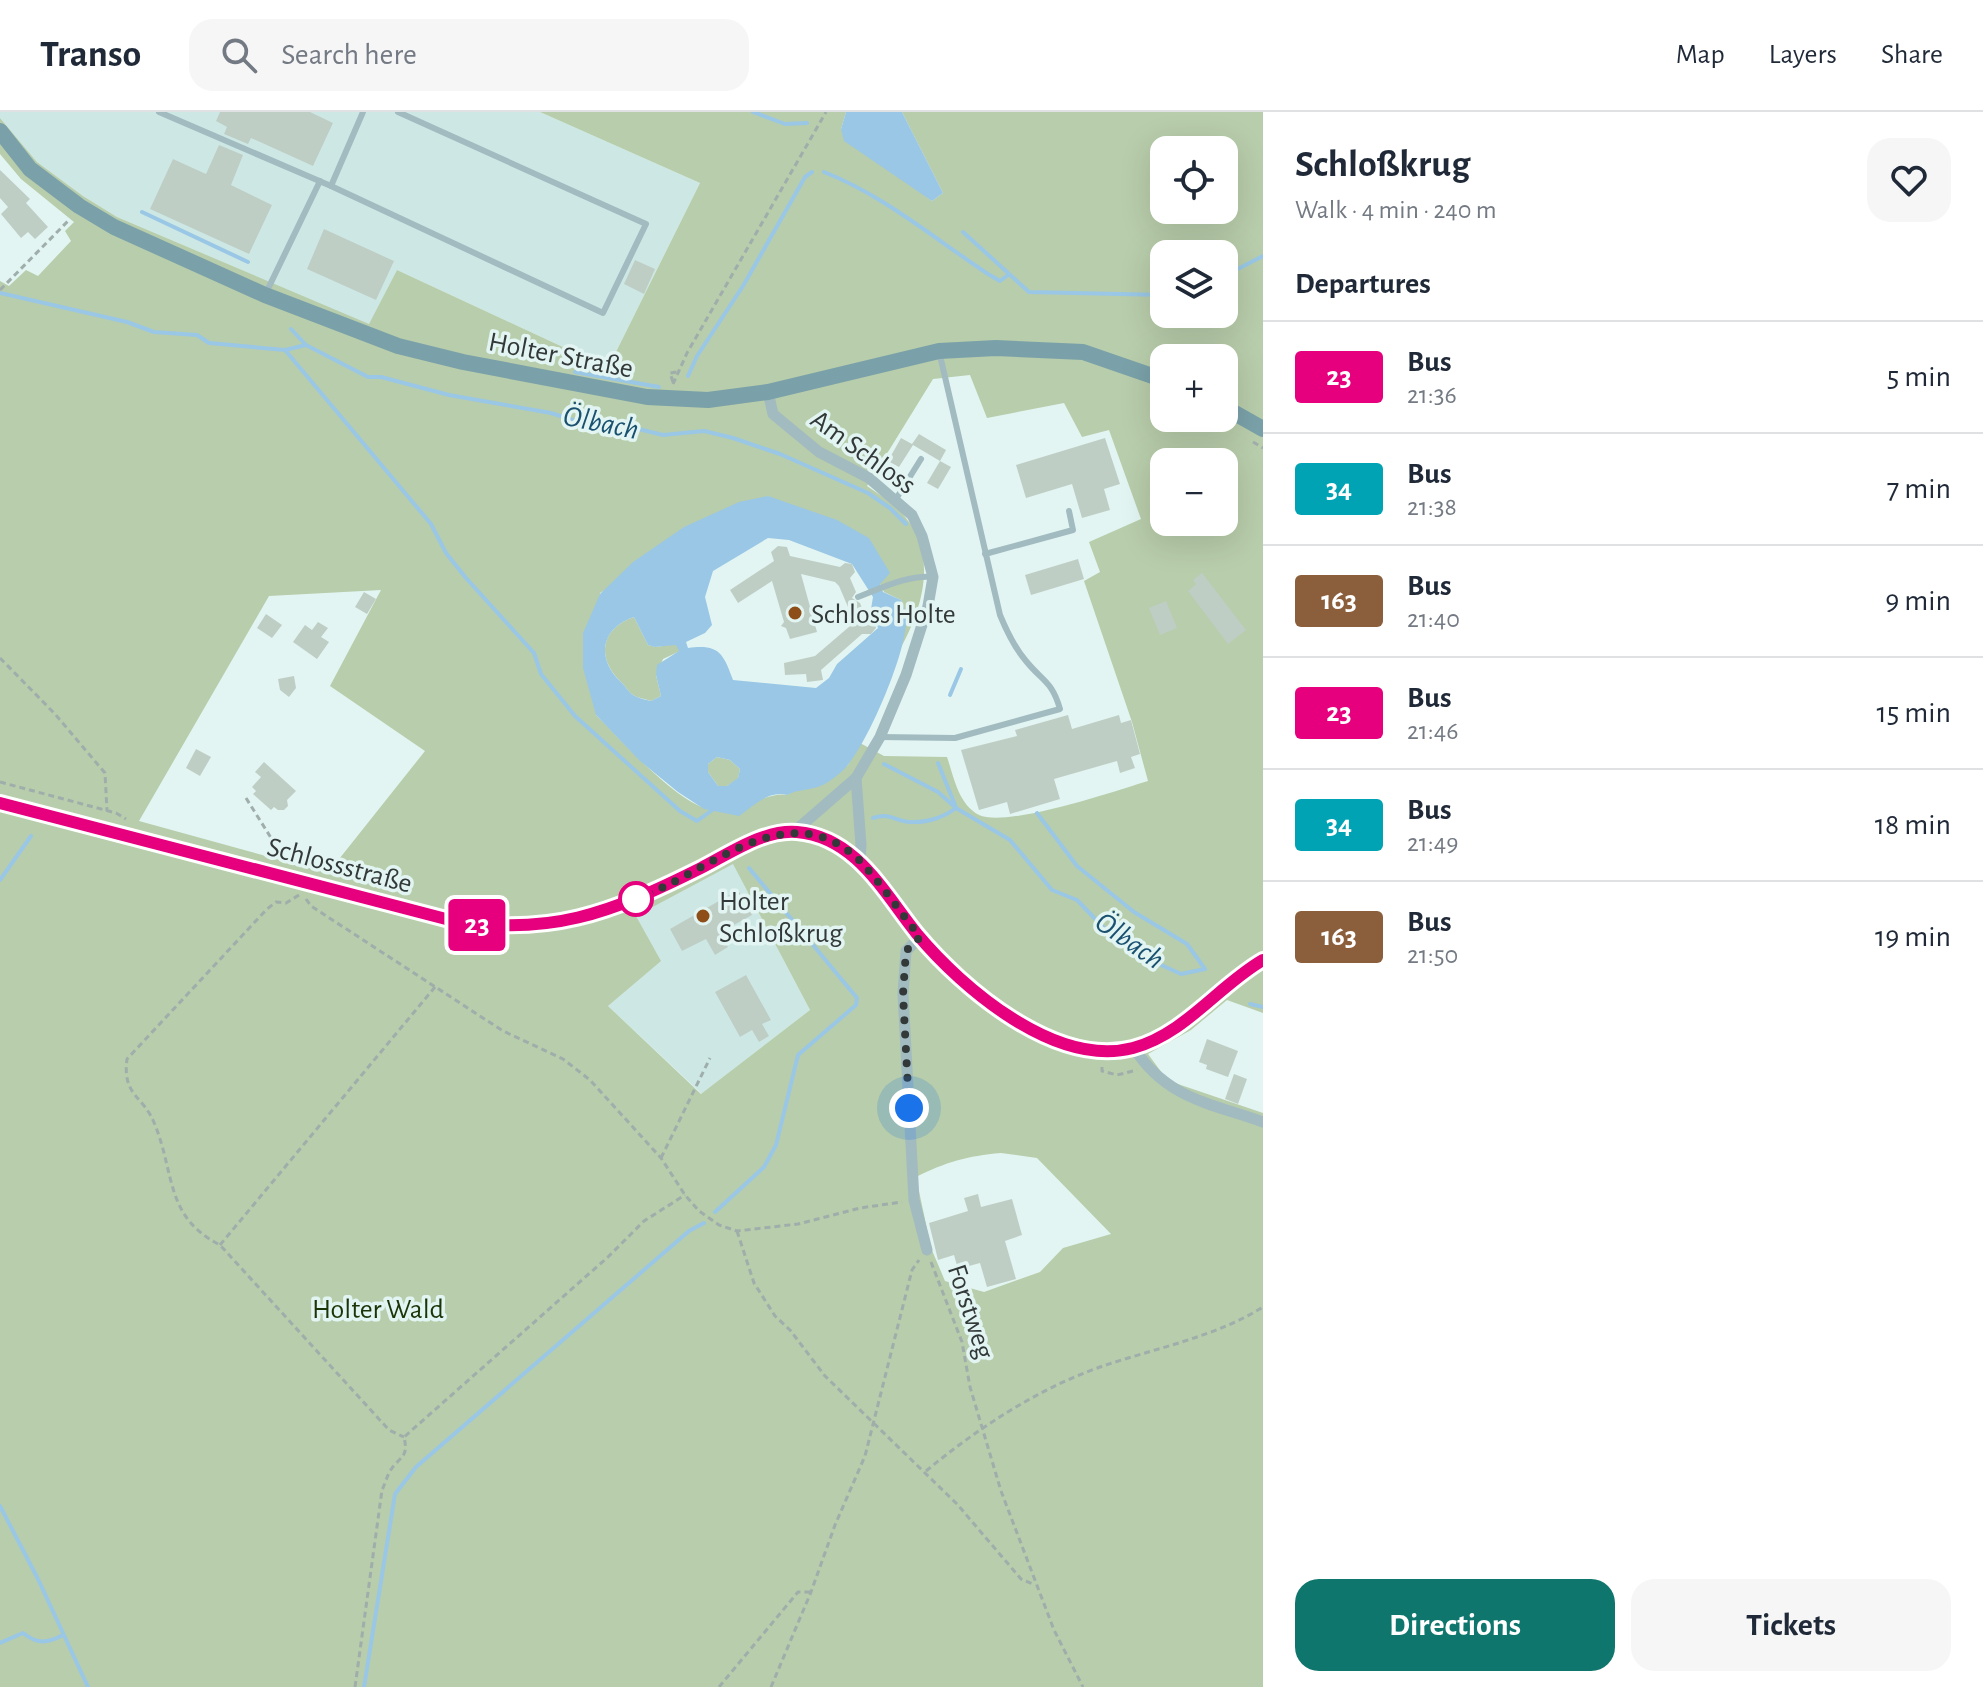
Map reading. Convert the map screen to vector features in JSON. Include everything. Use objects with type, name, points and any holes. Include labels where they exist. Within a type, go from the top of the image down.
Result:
[{"type":"main road","name":"Holter Straße","points":[[0,131],[30,169],[79,206],[114,227],[265,295],[398,346],[463,362],[669,399],[708,400],[768,392],[939,351],[996,348],[1083,352],[1150,375]]},
{"type":"main road","points":[[1238,415],[1263,429]]},
{"type":"main road","name":"Schlossstraße","points":[[0,803],[446,919],[514,927],[598,914],[643,896],[741,847],[775,834],[795,831]]},
{"type":"main road","points":[[795,831],[839,844],[860,861],[920,937],[961,980],[1036,1032],[1057,1042],[1103,1051],[1134,1048],[1187,1020],[1263,960]]},
{"type":"street","name":"Am Schloss","points":[[768,392],[773,414],[819,452],[869,478],[912,515],[922,536],[933,577],[928,606],[906,675],[880,737],[856,778],[795,831]]},
{"type":"street","points":[[856,778],[860,861]]},
{"type":"street","name":"Forstweg","points":[[920,937],[906,951],[903,994],[914,1200],[927,1250]]},
{"type":"street","points":[[1134,1048],[1146,1066],[1169,1087],[1263,1122]]},
{"type":"lane","points":[[159,112],[320,181],[603,313],[646,224],[398,112]]},
{"type":"lane","points":[[331,186],[363,112]]},
{"type":"lane","points":[[265,295],[320,181]]},
{"type":"lane","points":[[880,737],[955,738],[996,724],[1060,709],[1054,689],[1027,662],[1010,639],[1000,615],[939,351]]},
{"type":"lane","points":[[896,499],[921,459]]},
{"type":"lane","points":[[985,554],[1073,530],[1069,511]]},
{"type":"lane","points":[[858,597],[921,576],[933,577]]},
{"type":"path","points":[[669,399],[678,371],[826,112]]},
{"type":"path","points":[[1,289],[73,216]]},
{"type":"path","points":[[0,658],[55,714],[105,773],[109,830]]},
{"type":"path","points":[[0,782],[107,811],[129,821]]},
{"type":"path","points":[[246,798],[273,841],[273,862]]},
{"type":"path","points":[[404,1437],[389,1430],[220,1245],[203,1237],[186,1218],[173,1190],[155,1124],[144,1105],[129,1090],[127,1059],[260,915],[276,902],[286,903],[302,893],[311,906],[503,1031],[563,1059],[590,1080],[661,1158],[699,1211],[719,1225],[737,1231],[798,1224],[860,1208],[914,1200]]},
{"type":"path","points":[[220,1245],[435,987]]},
{"type":"path","points":[[661,1158],[710,1058]]},
{"type":"path","points":[[404,1437],[608,1257],[644,1221],[685,1195]]},
{"type":"path","points":[[737,1231],[742,1253],[763,1300],[825,1376],[873,1425],[926,1471],[1021,1579],[1035,1585]]},
{"type":"path","points":[[771,1687],[865,1456],[912,1270],[927,1250]]},
{"type":"path","name":"Forstweg","points":[[927,1250],[962,1342],[970,1387],[1035,1585],[1083,1687]]},
{"type":"path","points":[[926,1471],[961,1442],[1043,1391],[1100,1367],[1241,1321],[1263,1307]]},
{"type":"path","points":[[355,1687],[382,1490],[391,1470],[405,1455],[404,1437]]},
{"type":"path","points":[[719,1687],[798,1592],[811,1592]]},
{"type":"shaded area","points":[[0,112],[540,112],[700,183],[608,368],[397,270],[369,325],[117,217],[37,162],[0,118]]},
{"type":"shaded area","points":[[733,863],[810,1010],[702,1094],[608,1006],[660,961],[636,916]]},
{"type":"green space","name":"Holter Wald","points":[[540,112],[846,112],[841,129],[932,201],[943,193],[902,112],[1263,112],[1263,1013],[1227,1000],[1191,1030],[1148,1054],[1162,1073],[1175,1083],[1263,1113],[1263,1687],[0,1687],[0,281],[9,286],[26,270],[38,276],[71,241],[65,231],[74,222],[21,179],[0,154],[0,118],[37,162],[117,217],[369,324],[397,270],[608,368],[700,183]],"holes":[[[970,375],[987,418],[1064,403],[1082,437],[1109,430],[1141,519],[1089,542],[1100,572],[1084,581],[1132,722],[1148,781],[1062,807],[993,818],[979,815],[966,804],[947,757],[884,756],[860,743],[848,765],[807,789],[796,789],[787,795],[781,794],[722,811],[707,809],[690,801],[655,774],[596,715],[600,593],[768,496],[880,584],[884,592],[901,600],[906,616],[900,649],[920,601],[924,566],[922,549],[916,533],[902,513],[867,486],[933,379]],[[381,590],[330,686],[425,751],[328,873],[139,821],[269,596]],[[733,864],[810,1010],[701,1094],[608,1006],[661,961],[636,916]],[[1001,1153],[1037,1158],[1111,1234],[1063,1248],[1040,1272],[984,1292],[945,1281],[931,1248],[916,1177],[947,1164]]]},
{"type":"green space","points":[[634,617],[648,645],[676,644],[680,651],[663,659],[656,675],[661,696],[651,701],[630,692],[612,672],[605,653],[609,636],[615,628]]},
{"type":"green space","points":[[717,757],[730,760],[740,769],[738,779],[727,786],[718,786],[708,772],[708,764]]},
{"type":"water","points":[[846,112],[902,112],[943,193],[932,201],[844,141],[841,129]]},
{"type":"water","points":[[768,496],[837,520],[869,538],[890,573],[880,584],[883,592],[901,600],[906,618],[894,673],[865,737],[847,766],[823,785],[767,797],[739,816],[704,809],[678,792],[640,761],[596,715],[583,668],[583,633],[600,594],[633,562],[684,527],[739,502]],"holes":[[[768,538],[789,540],[852,564],[873,597],[871,609],[878,628],[837,664],[829,678],[816,688],[733,680],[718,652],[707,648],[688,648],[686,642],[705,633],[712,625],[705,597],[713,571]],[[634,617],[648,645],[676,645],[679,651],[657,665],[661,696],[651,701],[631,694],[607,663],[605,654],[609,636],[623,622]],[[717,757],[730,760],[740,769],[738,778],[727,786],[718,786],[708,772],[708,764]]]},
{"type":"building","points":[[220,112],[310,112],[333,123],[313,166],[251,138],[248,144],[224,134],[227,127],[216,121]]},
{"type":"building","points":[[219,145],[243,155],[231,185],[272,205],[249,254],[150,209],[173,159],[206,174]]},
{"type":"building","points":[[0,170],[30,199],[26,203],[48,227],[35,239],[28,232],[21,238],[1,214],[8,207],[0,198]]},
{"type":"building","points":[[324,229],[394,261],[376,300],[307,269]]},
{"type":"building","points":[[635,260],[655,269],[644,294],[624,284]]},
{"type":"building","points":[[919,434],[946,450],[940,461],[913,445],[899,467],[888,461],[901,438],[912,444]]},
{"type":"building","points":[[1105,438],[1120,484],[1104,489],[1110,510],[1082,518],[1072,484],[1026,498],[1016,465]]},
{"type":"building","points":[[940,461],[951,467],[938,489],[927,483]]},
{"type":"building","points":[[778,546],[787,547],[790,556],[840,567],[845,563],[852,564],[855,572],[850,578],[856,592],[852,598],[860,603],[866,618],[874,620],[876,628],[871,634],[862,634],[821,670],[823,680],[807,682],[806,674],[785,675],[784,663],[815,656],[857,620],[854,621],[835,582],[801,574],[817,632],[790,639],[786,628],[781,626],[784,622],[772,581],[738,603],[730,590],[774,561],[771,552]]},
{"type":"building","points":[[1078,559],[1084,579],[1031,595],[1025,575]]},
{"type":"building","points":[[1202,573],[1246,630],[1228,644],[1188,591],[1196,584],[1193,580]]},
{"type":"building","points":[[364,592],[376,599],[367,614],[355,607]]},
{"type":"building","points":[[1166,601],[1177,628],[1160,635],[1149,608]]},
{"type":"building","points":[[266,614],[282,625],[272,638],[257,628]]},
{"type":"building","points":[[318,622],[328,628],[321,637],[329,642],[317,659],[293,642],[305,625],[312,630]]},
{"type":"building","points":[[294,676],[296,688],[289,697],[280,690],[278,679]]},
{"type":"building","points":[[1068,715],[1072,729],[1119,715],[1121,723],[1131,720],[1140,754],[1131,757],[1135,768],[1120,773],[1117,761],[1054,779],[1060,799],[1010,814],[1007,802],[979,810],[961,750],[1017,736],[1015,730]]},
{"type":"building","points":[[196,749],[211,757],[200,776],[186,768]]},
{"type":"building","points":[[264,762],[296,791],[287,800],[288,806],[284,810],[274,807],[271,810],[253,794],[256,791],[252,787],[261,777],[255,772]]},
{"type":"building","points":[[738,890],[752,915],[732,926],[735,932],[723,939],[728,947],[715,955],[706,939],[682,951],[670,929]]},
{"type":"building","points":[[746,975],[771,1020],[762,1024],[769,1036],[759,1042],[752,1030],[740,1037],[715,992]]},
{"type":"building","points":[[1207,1039],[1238,1051],[1228,1077],[1206,1069],[1207,1065],[1199,1062]]},
{"type":"building","points":[[1234,1074],[1247,1079],[1238,1104],[1225,1099]]},
{"type":"building","points":[[978,1194],[981,1207],[1012,1199],[1022,1235],[1005,1241],[1016,1279],[987,1287],[980,1263],[958,1269],[954,1255],[938,1260],[929,1223],[968,1211],[964,1198]]},
{"type":"waterway","points":[[753,112],[785,124],[807,123]]},
{"type":"waterway","points":[[688,376],[805,177],[812,172]]},
{"type":"waterway","points":[[824,172],[888,205],[1000,281],[1008,275]]},
{"type":"waterway","points":[[142,212],[248,262]]},
{"type":"waterway","points":[[963,232],[1029,292],[1150,295]]},
{"type":"waterway","points":[[1238,269],[1263,256]]},
{"type":"waterway","name":"Ölbach","points":[[0,293],[127,322],[154,332],[197,335],[209,343],[285,350],[431,524],[446,553],[466,578],[534,653],[541,674],[575,716],[680,811],[697,821],[715,808]]},
{"type":"waterway","points":[[291,329],[306,345]]},
{"type":"waterway","name":"Ölbach","points":[[285,350],[306,345],[368,377],[381,377],[449,395],[551,413],[588,425],[622,425],[663,435],[704,431],[733,438],[780,454],[868,493],[906,524]]},
{"type":"waterway","points":[[575,372],[659,387]]},
{"type":"waterway","name":"Ölbach","points":[[950,695],[961,669]]},
{"type":"waterway","name":"Ölbach","points":[[938,763],[955,805]]},
{"type":"waterway","name":"Ölbach","points":[[884,764],[938,792],[956,808]]},
{"type":"waterway","name":"Ölbach","points":[[873,818],[885,816],[906,822],[924,822],[956,808],[1010,840],[1052,890],[1077,900],[1105,929],[1150,960],[1181,974],[1205,969],[1187,944],[1134,912],[1077,866],[1037,813]]},
{"type":"waterway","points":[[0,880],[31,836]]},
{"type":"waterway","points":[[715,1212],[764,1167],[776,1145],[798,1055],[856,1005],[857,998],[749,868]]},
{"type":"waterway","name":"Ölbach","points":[[1250,1004],[1263,1007]]},
{"type":"waterway","points":[[364,1687],[395,1494],[416,1467],[689,1231],[704,1223]]},
{"type":"waterway","points":[[0,1506],[88,1687]]},
{"type":"waterway","points":[[0,1643],[23,1633],[43,1642],[63,1635]]},
{"type":"bus line","name":"23","points":[[0,803],[446,919],[514,927],[598,914],[775,834],[795,831],[820,836],[839,844],[860,861],[920,937],[961,980],[1036,1032],[1057,1042],[1103,1051],[1134,1048],[1154,1040],[1187,1020],[1263,960]]},
{"type":"place","name":"Schloss Holte","points":[[795,613]]},
{"type":"place","name":"Holter Schloßkrug","points":[[703,916]]},
{"type":"route","points":[[636,899],[741,847],[775,834],[795,831],[839,844],[860,861],[920,937],[906,951],[905,957],[903,994],[909,1108]]}]
